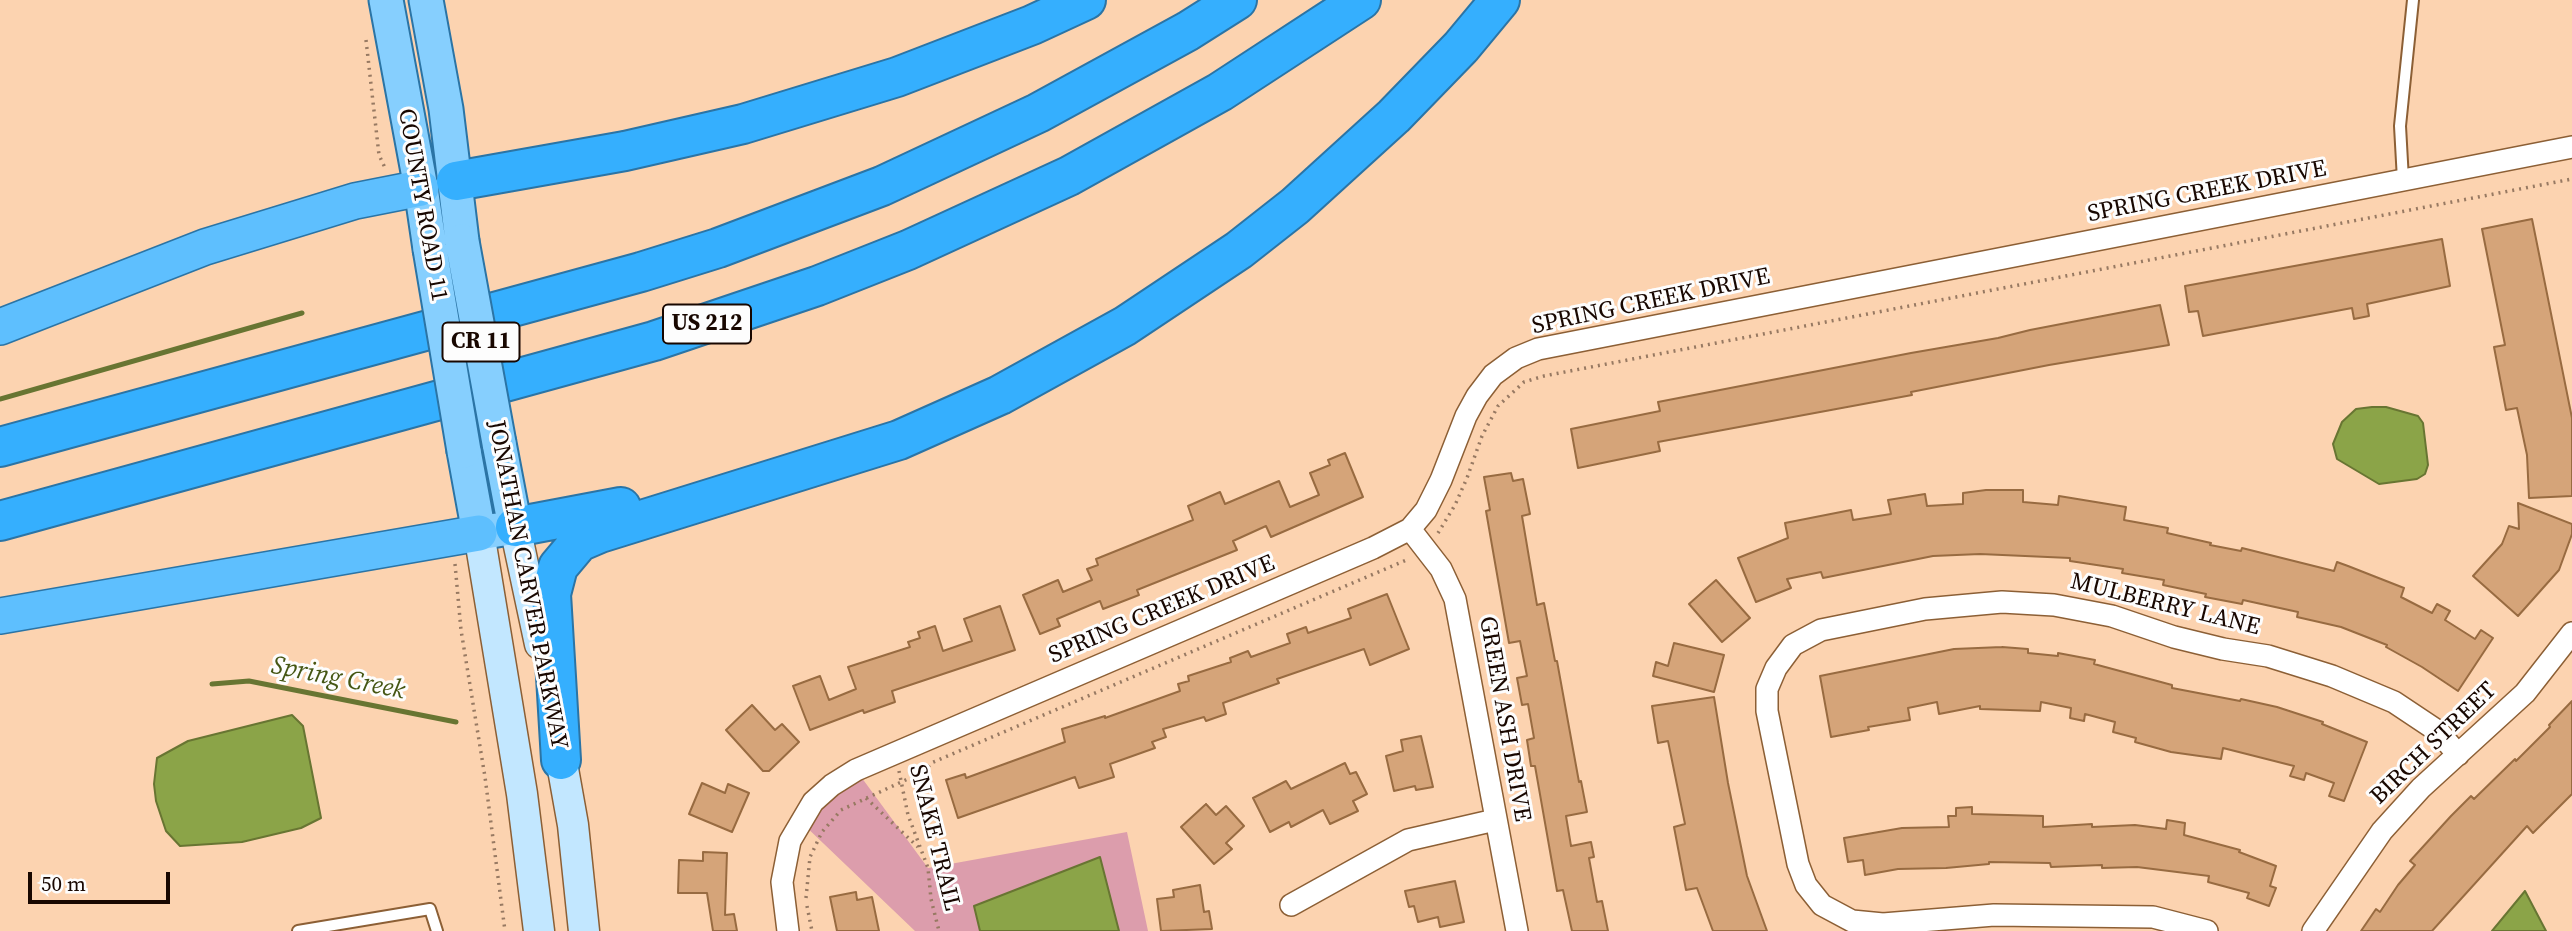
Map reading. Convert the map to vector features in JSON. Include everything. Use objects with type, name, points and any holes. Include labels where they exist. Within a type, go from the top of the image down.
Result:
[{"type":"highway","points":[[0,327],[205,247],[355,201],[625,151],[743,124],[897,77],[1032,25],[1086,0]]},
{"type":"highway","points":[[0,447],[641,272],[718,248],[882,186],[1038,113],[1188,31],[1237,0]]},
{"type":"highway","name":"US 212","points":[[0,521],[654,341],[817,286],[908,250],[1080,170],[1220,92],[1361,0]]},
{"type":"highway","points":[[561,760],[551,594],[558,567],[579,542],[600,533],[899,440],[1000,395],[1125,326],[1239,250],[1348,160],[1461,47],[1500,0]]},
{"type":"highway","points":[[0,616],[497,530],[691,494],[814,466]]},
{"type":"main road","name":"COUNTY ROAD 11","points":[[386,0],[423,188],[430,249],[464,451]]},
{"type":"main road","name":"COUNTY ROAD 11","points":[[423,188],[446,109],[426,0]]},
{"type":"main road","name":"COUNTY ROAD 11","points":[[423,188],[462,240]]},
{"type":"main road","name":"JONATHAN CARVER PARKWAY","points":[[462,240],[499,443],[497,530],[522,794],[539,931]]},
{"type":"main road","name":"JONATHAN CARVER PARKWAY","points":[[464,451],[536,620],[573,825],[584,931]]},
{"type":"street","name":"SPRING CREEK DRIVE","points":[[788,931],[782,882],[790,841],[813,802],[832,785],[856,770],[1361,554],[1410,529],[1426,510],[1441,480],[1476,396],[1516,358],[1538,349],[2572,147]]},
{"type":"street","name":"GREEN ASH DRIVE","points":[[1410,529],[1449,582],[1455,599],[1517,931]]},
{"type":"street","name":"MULBERRY LANE","points":[[2207,931],[2152,917],[1994,915],[1883,924],[1852,921],[1822,905],[1806,885],[1798,864],[1767,710],[1767,689],[1776,667],[1793,645],[1821,629],[1925,610],[2002,603],[2054,605],[2112,616],[2174,637],[2268,656],[2332,676],[2394,702],[2439,732],[2458,755]]},
{"type":"street","name":"BIRCH STREET","points":[[2313,931],[2382,831],[2421,788],[2525,693],[2572,634]]},
{"type":"street","points":[[1291,905],[1408,840],[1495,820]]},
{"type":"lane","points":[[2403,180],[2400,126],[2413,0]]},
{"type":"lane","points":[[298,931],[334,928],[430,909],[438,931]]},
{"type":"path","points":[[366,33],[366,54],[379,155],[385,164],[423,188]]},
{"type":"path","points":[[812,931],[805,895],[810,857],[822,832],[841,810],[925,771],[931,763],[1409,559],[1440,531],[1455,505],[1482,436],[1498,406],[1524,382],[2572,179]]},
{"type":"path","points":[[454,567],[505,931]]},
{"type":"path","name":"SNAKE TRAIL","points":[[895,753],[908,815],[928,868],[931,899],[939,931]]},
{"type":"path","points":[[866,798],[920,850]]},
{"type":"shaded area","points":[[2386,407],[2418,416],[2423,423],[2428,465],[2425,474],[2417,479],[2379,484],[2337,459],[2333,444],[2342,422],[2356,409]]},
{"type":"shaded area","points":[[292,715],[303,726],[321,818],[301,828],[242,842],[180,846],[166,831],[156,801],[154,784],[157,758],[188,741]]},
{"type":"shaded area","points":[[856,770],[928,868],[1127,832],[1148,931],[915,931],[801,822]]},
{"type":"shaded area","points":[[1100,857],[1119,931],[980,931],[974,906]]},
{"type":"shaded area","points":[[2525,891],[2546,931],[2492,931]]},
{"type":"building","points":[[2532,219],[2572,418],[2572,496],[2529,498],[2527,455],[2517,408],[2506,410],[2494,347],[2505,345],[2482,229]]},
{"type":"building","points":[[2442,239],[2450,286],[2367,304],[2369,316],[2354,319],[2352,308],[2203,336],[2198,311],[2189,312],[2185,286]]},
{"type":"building","points":[[2160,305],[2169,345],[2049,365],[1911,392],[1912,395],[1658,442],[1660,451],[1578,468],[1571,429],[1660,411],[1658,402]]},
{"type":"building","points":[[1345,453],[1363,497],[1271,537],[1266,526],[1233,541],[1237,550],[1137,590],[1139,595],[1103,609],[1100,601],[1057,619],[1060,626],[1040,634],[1023,595],[1058,580],[1063,592],[1092,580],[1087,569],[1098,565],[1096,559],[1193,520],[1188,506],[1220,492],[1225,504],[1279,481],[1290,507],[1319,495],[1310,473],[1330,465],[1328,460]]},
{"type":"building","points":[[1511,473],[1513,481],[1523,479],[1530,514],[1522,516],[1537,605],[1544,603],[1587,812],[1566,816],[1571,846],[1591,842],[1594,857],[1589,858],[1597,902],[1602,901],[1608,931],[1572,931],[1563,890],[1557,891],[1535,766],[1531,766],[1527,740],[1534,738],[1528,704],[1522,705],[1517,678],[1527,676],[1520,641],[1509,643],[1486,511],[1490,510],[1484,477]]},
{"type":"building","points":[[2023,490],[2023,502],[2058,505],[2059,496],[2126,507],[2124,520],[2168,528],[2167,533],[2211,543],[2210,545],[2241,551],[2242,548],[2334,571],[2337,562],[2404,588],[2401,597],[2432,613],[2437,604],[2450,611],[2445,620],[2475,639],[2481,630],[2493,638],[2458,691],[2386,647],[2387,645],[2341,627],[2297,617],[2298,612],[2243,600],[2242,604],[2205,597],[2206,594],[2163,585],[2164,580],[2122,573],[2123,569],[2070,561],[2070,558],[1980,554],[1933,556],[1823,578],[1821,572],[1787,579],[1791,588],[1756,602],[1738,558],[1788,538],[1785,523],[1851,510],[1853,520],[1891,514],[1888,500],[1925,494],[1927,506],[1963,504],[1963,493]]},
{"type":"building","points":[[2518,503],[2572,524],[2572,534],[2559,570],[2518,616],[2473,576],[2502,544],[2509,526],[2519,529]]},
{"type":"building","points":[[1716,580],[1750,618],[1722,642],[1689,604]]},
{"type":"building","points":[[1387,594],[1409,649],[1370,665],[1364,649],[1277,679],[1279,683],[1223,703],[1226,714],[1206,721],[1204,717],[1163,729],[1166,737],[1152,742],[1155,748],[1110,764],[1114,777],[1079,788],[1075,777],[958,818],[946,780],[965,774],[966,778],[1065,742],[1062,729],[1105,718],[1180,691],[1178,684],[1189,681],[1188,676],[1231,662],[1230,658],[1248,651],[1251,657],[1290,643],[1287,634],[1306,627],[1308,633],[1351,618],[1348,609]]},
{"type":"building","points":[[1000,606],[1015,650],[892,691],[895,702],[864,713],[863,710],[810,730],[793,686],[820,676],[829,700],[856,689],[848,667],[910,647],[908,642],[920,638],[918,632],[935,626],[943,651],[972,641],[964,619]]},
{"type":"building","points":[[1674,643],[1724,655],[1714,692],[1653,676],[1656,662],[1668,666]]},
{"type":"building","points":[[1954,649],[2028,649],[2028,653],[2058,656],[2058,653],[2095,660],[2094,664],[2172,685],[2172,688],[2277,707],[2323,722],[2322,724],[2367,742],[2344,801],[2329,796],[2334,783],[2306,773],[2304,780],[2290,776],[2294,766],[2223,748],[2221,759],[2171,752],[2135,742],[2136,738],[2113,732],[2115,722],[2085,714],[2084,721],[2070,718],[2071,708],[2041,702],[2040,711],[1980,709],[1980,706],[1939,714],[1937,702],[1908,708],[1910,720],[1831,737],[1820,676]]},
{"type":"building","points":[[1714,697],[1747,876],[1767,931],[1713,931],[1697,888],[1686,890],[1674,827],[1685,824],[1668,741],[1658,743],[1652,706]]},
{"type":"building","points":[[2572,701],[2572,794],[2533,833],[2527,826],[2432,931],[2361,931],[2376,909],[2380,912],[2415,865],[2410,861],[2451,816],[2471,796],[2474,799],[2515,759],[2516,761]]},
{"type":"building","points":[[752,705],[775,730],[782,724],[799,742],[769,771],[763,771],[726,730]]},
{"type":"building","points":[[1421,736],[1433,787],[1416,790],[1415,786],[1394,791],[1386,756],[1403,751],[1401,740]]},
{"type":"building","points":[[1345,763],[1350,774],[1356,772],[1367,794],[1353,801],[1358,811],[1330,824],[1323,810],[1291,827],[1289,822],[1270,832],[1253,798],[1286,781],[1291,789]]},
{"type":"building","points":[[702,783],[725,793],[728,784],[749,793],[732,832],[689,814]]},
{"type":"building","points":[[1206,804],[1216,815],[1226,806],[1244,826],[1226,843],[1232,849],[1214,864],[1181,827]]},
{"type":"building","points":[[1972,807],[1972,814],[2043,816],[2043,827],[2092,824],[2092,827],[2135,825],[2166,829],[2167,820],[2185,823],[2184,835],[2240,850],[2239,852],[2276,866],[2270,886],[2276,888],[2269,906],[2247,898],[2249,893],[2208,882],[2209,876],[2137,867],[2051,867],[2050,863],[1989,862],[1946,868],[1898,869],[1865,875],[1863,860],[1848,862],[1844,838],[1902,828],[1949,827],[1948,816],[1956,816],[1956,808]]},
{"type":"building","points":[[703,852],[727,853],[725,915],[734,914],[737,931],[713,931],[707,893],[678,893],[679,860],[703,861]]},
{"type":"building","points":[[1455,881],[1464,922],[1440,927],[1438,917],[1418,922],[1414,906],[1409,907],[1405,891]]},
{"type":"building","points":[[1200,885],[1204,912],[1209,911],[1212,929],[1161,931],[1157,899],[1174,897],[1173,890]]},
{"type":"building","points":[[856,892],[857,900],[872,897],[879,931],[837,931],[830,897]]},
{"type":"waterway","points":[[0,399],[302,313]]},
{"type":"waterway","name":"Spring Creek","points":[[212,684],[249,681],[456,722]]}]
